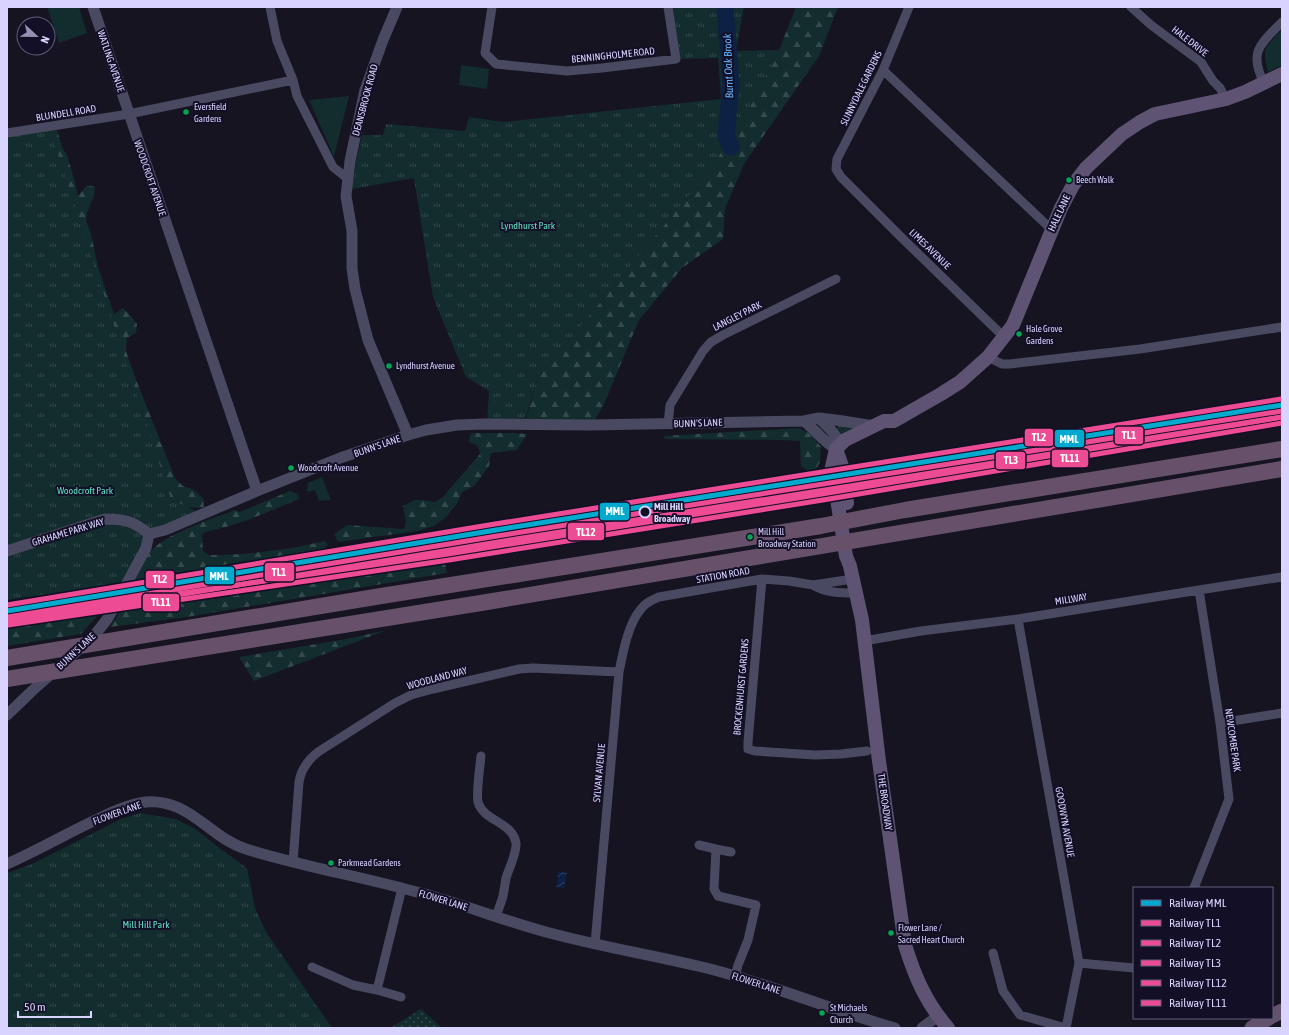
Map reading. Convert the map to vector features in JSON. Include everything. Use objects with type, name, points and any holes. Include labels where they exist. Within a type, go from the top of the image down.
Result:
[{"type":"highway","points":[[7,658],[821,526],[905,510],[1282,449]]},
{"type":"highway","points":[[7,679],[909,532],[1282,469]]},
{"type":"highway","points":[[1273,1015],[1282,1010]]},
{"type":"highway","points":[[1252,1028],[1267,1019]]},
{"type":"main road","name":"HALE LANE","points":[[836,449],[850,448],[888,429],[894,421],[960,382],[988,356],[1012,325],[1024,300],[1051,229],[1073,185],[1086,168],[1122,134],[1155,114],[1226,99],[1245,92],[1282,74]]},
{"type":"main road","name":"HALE LANE","points":[[836,449],[845,440],[884,421],[894,421]]},
{"type":"main road","name":"THE BROADWAY","points":[[836,449],[832,467],[846,556],[862,620],[879,761],[905,945],[912,970],[926,997],[938,1016],[948,1028]]},
{"type":"street","name":"WATLING AVENUE","points":[[93,7],[129,114]]},
{"type":"street","points":[[270,7],[276,41],[293,80],[297,96],[333,167],[347,178]]},
{"type":"street","name":"DEANSBROOK ROAD","points":[[397,7],[365,90],[347,178],[346,196],[352,231],[352,268],[354,289],[368,340],[408,435]]},
{"type":"street","name":"BENNINGHOLME ROAD","points":[[492,7],[485,53],[496,64],[567,71],[676,58],[668,7]]},
{"type":"street","name":"SUNNYDALE GARDENS","points":[[841,177],[836,169],[837,159],[883,70],[908,7]]},
{"type":"street","name":"HALE DRIVE","points":[[1131,7],[1151,25],[1201,62],[1226,99]]},
{"type":"street","points":[[1264,83],[1259,72],[1257,56],[1258,48],[1282,22]]},
{"type":"street","points":[[883,70],[1051,229]]},
{"type":"street","points":[[129,114],[293,80]]},
{"type":"street","name":"BLUNDELL ROAD","points":[[7,133],[129,114]]},
{"type":"street","name":"WOODCROFT AVENUE","points":[[129,114],[257,491]]},
{"type":"street","name":"LIMES AVENUE","points":[[841,177],[1004,337]]},
{"type":"street","name":"LANGLEY PARK","points":[[668,424],[670,406],[703,351],[711,342],[836,279]]},
{"type":"street","points":[[988,356],[1002,364],[1010,364],[1140,349],[1282,328]]},
{"type":"street","points":[[804,421],[818,432],[827,444],[836,449],[837,438],[819,418]]},
{"type":"street","name":"BUNN'S LANE","points":[[7,715],[94,636],[108,618],[146,548],[149,534],[165,530],[340,458],[408,435],[457,425],[483,424],[668,424],[804,421],[819,418],[874,426]]},
{"type":"street","name":"GRAHAME PARK WAY","points":[[7,551],[105,519],[121,519],[139,526],[149,534]]},
{"type":"street","name":"STATION ROAD","points":[[813,585],[851,573]]},
{"type":"street","name":"MILLWAY","points":[[864,641],[922,631],[1018,619],[1282,577]]},
{"type":"street","name":"STATION ROAD","points":[[641,608],[650,600],[659,597],[762,579],[790,581],[813,585],[820,589],[843,593],[856,593]]},
{"type":"street","name":"BROCKENHURST GARDENS","points":[[762,579],[748,749],[755,751],[815,755],[841,754],[867,750]]},
{"type":"street","name":"NEWCOMBE PARK","points":[[1194,887],[1230,799],[1220,723],[1199,590]]},
{"type":"street","name":"SYLVAN AVENUE","points":[[594,944],[619,672],[624,648],[635,618],[641,608]]},
{"type":"street","name":"GOODWYN AVENUE","points":[[1018,619],[1079,963],[1066,1028]]},
{"type":"street","name":"WOODLAND WAY","points":[[293,862],[299,782],[303,768],[318,752],[395,703],[411,695],[519,669],[533,668],[619,672]]},
{"type":"street","points":[[1220,723],[1282,713]]},
{"type":"street","points":[[481,756],[477,800],[480,808],[485,814],[503,825],[511,833],[516,843],[514,855],[506,878],[503,897],[496,917]]},
{"type":"street","name":"FLOWER LANE","points":[[7,864],[111,812],[138,804],[156,802],[170,805],[188,813],[236,846],[293,862],[402,888],[544,932],[707,968],[894,1028]]},
{"type":"street","points":[[699,845],[731,852]]},
{"type":"street","points":[[716,849],[714,888],[716,892],[722,897],[756,906],[748,940],[738,964],[735,976]]},
{"type":"street","points":[[377,990],[402,888]]},
{"type":"street","points":[[993,953],[1003,991],[1020,1015],[1066,1028]]},
{"type":"street","points":[[1079,963],[1133,968]]},
{"type":"street","points":[[312,967],[353,985],[401,997]]},
{"type":"street","points":[[922,1028],[938,1016]]},
{"type":"green space","points":[[47,7],[79,7],[87,33],[59,43],[56,34],[56,16],[50,16]]},
{"type":"green space","name":"Lyndhurst Park","points":[[668,7],[744,7],[736,51],[779,50],[747,114],[708,172],[537,379],[524,424],[487,424],[489,391],[466,377],[433,297],[414,178],[352,189],[362,135],[383,135],[386,124],[465,131],[469,117],[503,122],[721,99],[718,58],[675,59]]},
{"type":"green space","points":[[796,7],[838,7],[819,56],[744,164],[725,209],[723,239],[682,268],[639,320],[604,404],[593,423],[525,424],[537,379],[707,173],[734,60],[779,50]]},
{"type":"green space","points":[[1282,30],[1282,65],[1268,72],[1265,57],[1266,48]]},
{"type":"green space","points":[[1282,46],[1282,60],[1273,60],[1274,51]]},
{"type":"green space","points":[[461,65],[489,69],[487,89],[459,85]]},
{"type":"green space","points":[[349,96],[334,157],[309,100]]},
{"type":"green space","name":"Woodcroft Park","points":[[49,127],[171,499],[202,514],[149,534],[123,583],[7,600],[7,133]]},
{"type":"green space","points":[[57,130],[63,149],[67,155],[78,196],[87,185],[95,187],[94,196],[87,213],[86,220],[91,234],[98,267],[114,314],[123,308],[137,324],[136,333],[127,338],[126,351],[135,377],[175,478],[183,486],[192,489],[203,498],[204,508],[181,507],[167,497],[45,132]]},
{"type":"green space","points":[[840,424],[861,429],[840,435],[836,429]]},
{"type":"green space","points":[[798,428],[809,433],[821,447],[820,462],[816,469],[808,471],[801,466],[800,441],[665,439],[664,436]]},
{"type":"green space","points":[[471,433],[527,434],[517,450],[491,453],[489,466],[474,486],[462,492],[457,504],[446,517],[434,526],[418,531],[338,542],[334,534],[347,525],[404,529],[406,522],[403,506],[414,500],[435,502],[442,498],[480,454],[478,446],[469,442]]},
{"type":"green space","points":[[322,477],[331,500],[319,501],[315,490],[307,492],[308,483]]},
{"type":"green space","points":[[290,491],[298,494],[299,499],[249,519],[202,534],[203,551],[209,555],[253,553],[325,541],[328,545],[321,551],[132,581],[150,552],[166,539],[202,522],[235,510],[240,512]]},
{"type":"green space","points":[[445,563],[447,573],[187,617],[110,627],[120,611]]},
{"type":"green space","points":[[99,614],[81,634],[7,646],[7,629]]},
{"type":"green space","points":[[387,630],[254,681],[239,657],[346,639]]},
{"type":"green space","name":"Mill Hill Park","points":[[140,813],[176,819],[194,828],[247,868],[255,908],[266,932],[332,1028],[7,1028],[7,873],[32,864],[121,819]]},
{"type":"green space","points":[[421,1009],[442,1028],[390,1028]]},
{"type":"water","points":[[559,871],[567,873],[564,888],[556,887]]},
{"type":"waterway","name":"Burnt Oak Brook","points":[[725,7],[731,83],[726,137],[731,147]]},
{"type":"rail line","name":"TL2","points":[[7,605],[495,524],[1281,399]]},
{"type":"rail line","name":"MML","points":[[7,611],[496,530],[1282,405]]},
{"type":"rail line","name":"TL1","points":[[8,617],[497,536],[1282,411]]},
{"type":"rail line","name":"TL3","points":[[9,623],[498,542],[1282,417]]},
{"type":"rail line","name":"TL12","points":[[7,619],[448,554],[828,493],[1282,417]]},
{"type":"rail line","name":"TL11","points":[[8,625],[449,560],[829,499],[1282,423]]},
{"type":"place","name":"Eversfield Gardens","points":[[186,112]]},
{"type":"place","name":"Beech Walk","points":[[1069,180]]},
{"type":"place","name":"Hale Grove Gardens","points":[[1019,334]]},
{"type":"place","name":"Lyndhurst Avenue","points":[[389,366]]},
{"type":"place","name":"Woodcroft Avenue","points":[[291,468]]},
{"type":"place","name":"Mill Hill Broadway","points":[[645,512]]},
{"type":"place","name":"Mill Hill Broadway Station","points":[[750,537]]},
{"type":"place","name":"Parkmead Gardens","points":[[331,863]]},
{"type":"place","name":"Flower Lane / Sacred Heart Church","points":[[891,933]]},
{"type":"place","name":"St Michaels Church","points":[[822,1013]]}]
